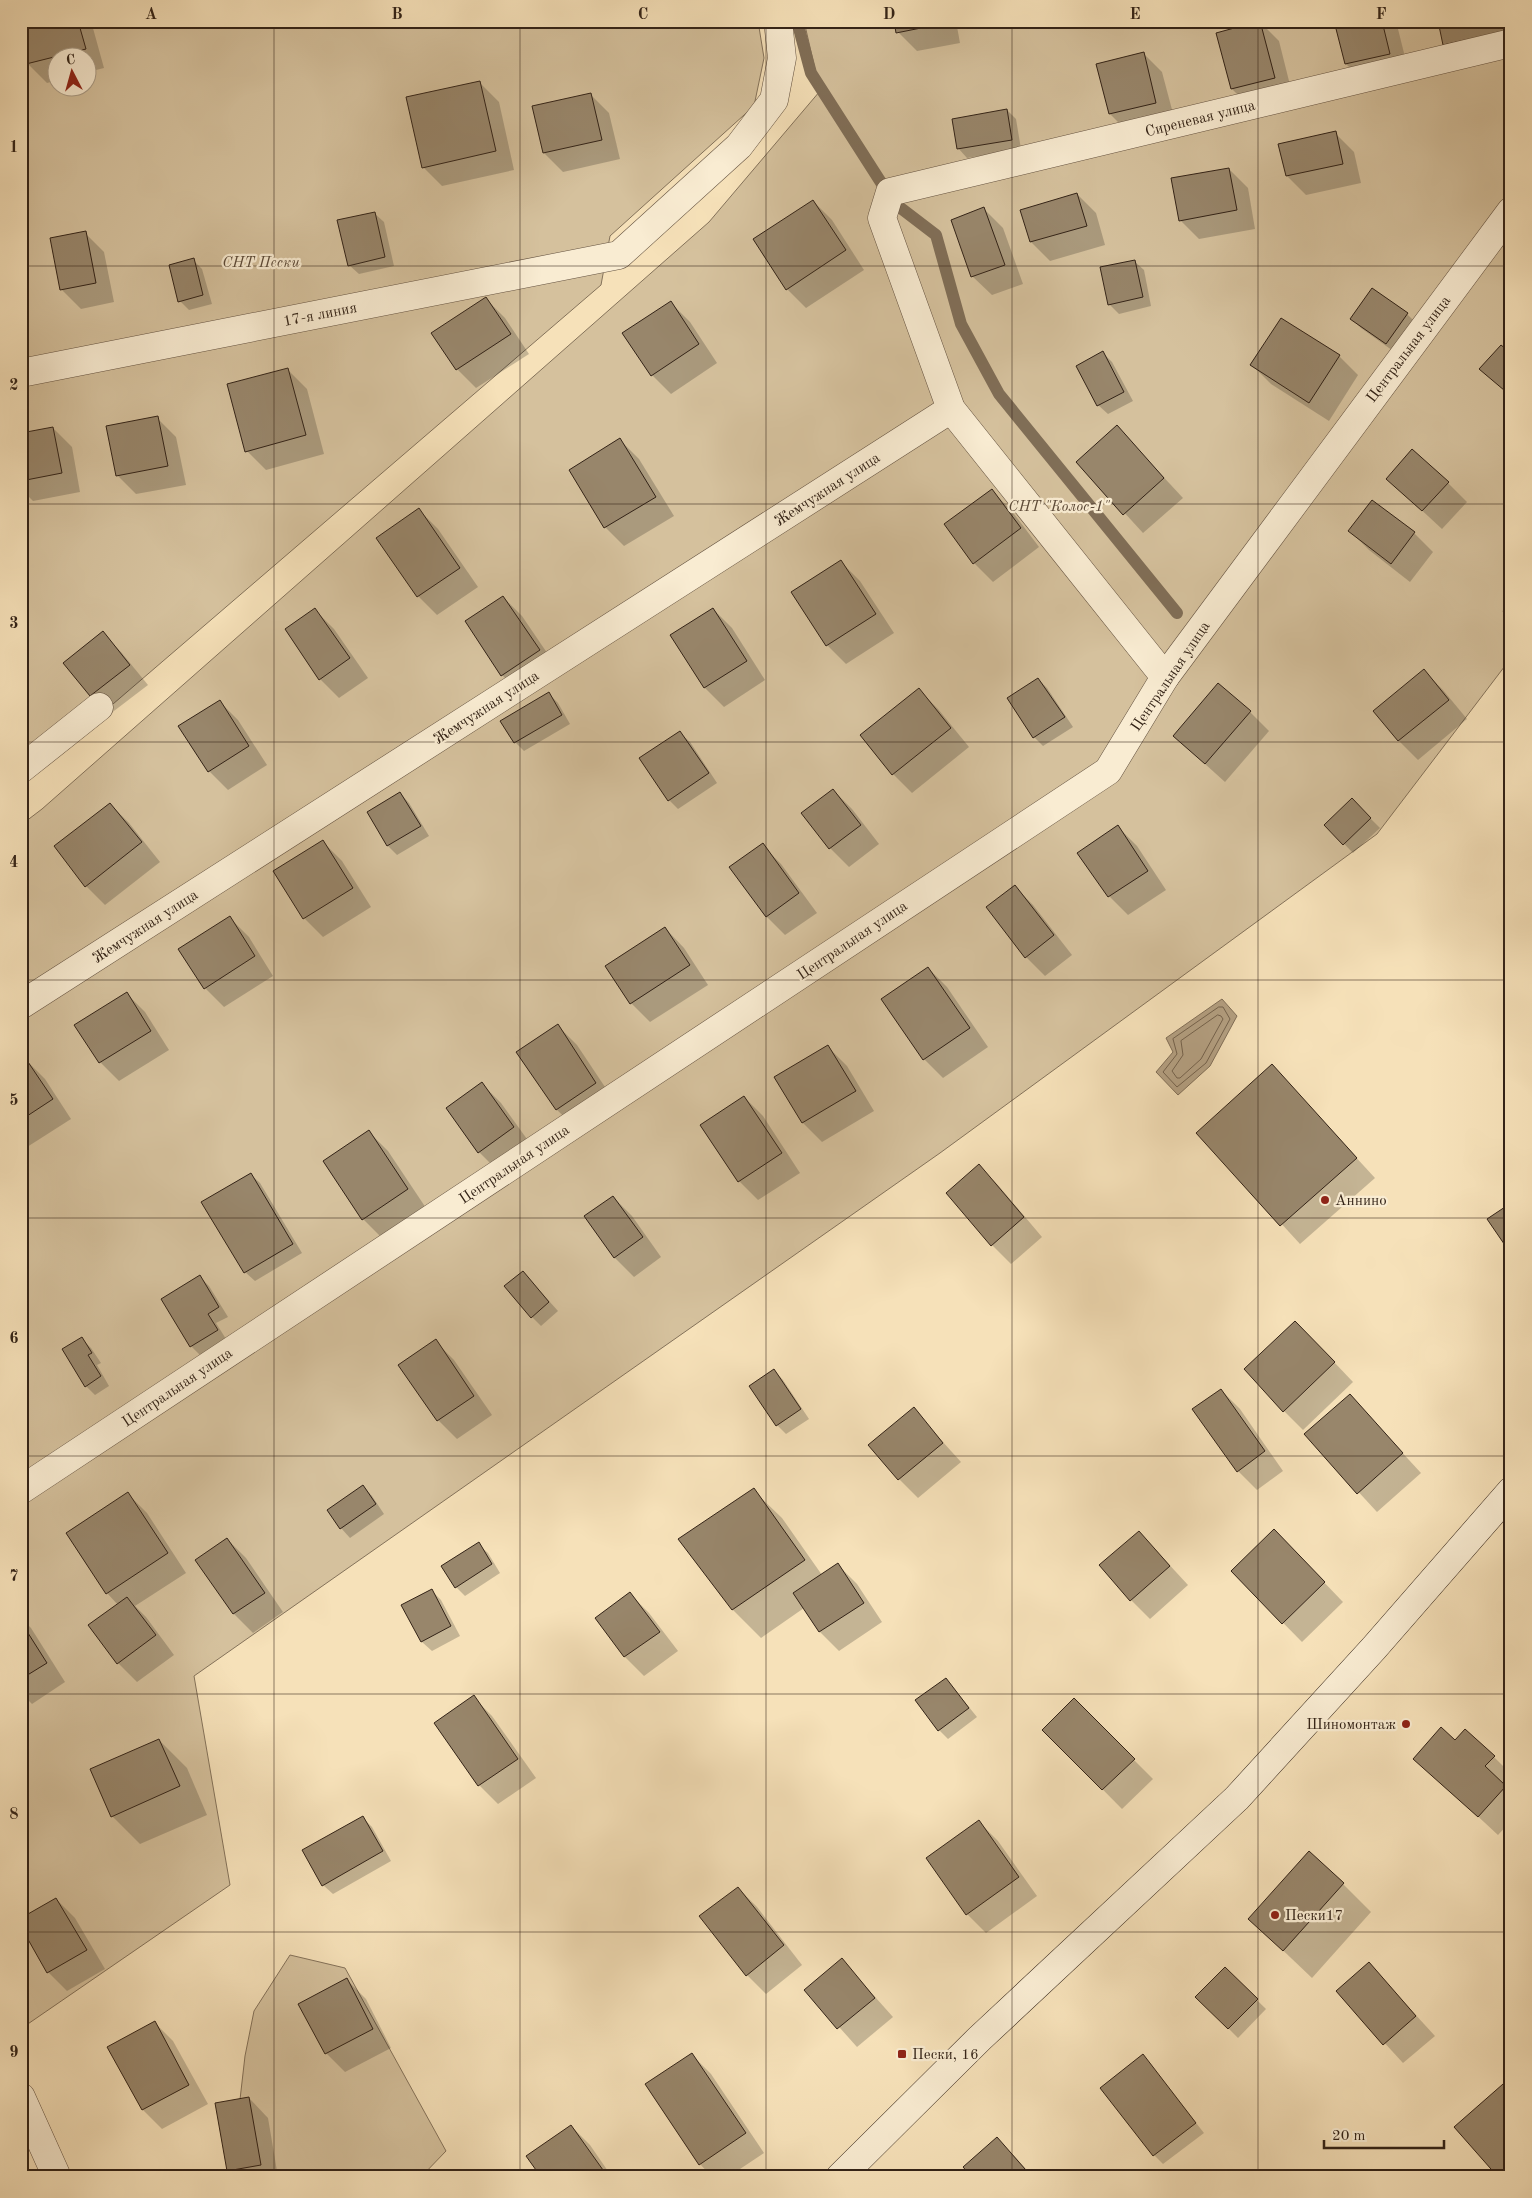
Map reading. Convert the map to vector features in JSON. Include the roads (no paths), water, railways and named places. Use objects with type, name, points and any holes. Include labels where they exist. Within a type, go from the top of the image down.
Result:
[{"type":"street","name":"17-я линия","points":[[21,373],[619,255],[739,146],[774,100],[782,58],[778,21]]},
{"type":"street","name":"Сиреневая улица","points":[[951,409],[882,218],[890,192],[1511,43]]},
{"type":"street","name":"Центральная улица","points":[[21,1490],[1108,771],[1165,677],[1511,211]]},
{"type":"street","points":[[951,409],[1165,677]]},
{"type":"street","name":"Жемчужная улица","points":[[21,1006],[951,409]]},
{"type":"street","points":[[21,768],[99,708]]},
{"type":"street","points":[[840,2177],[979,2039],[1237,1798],[1374,1648],[1511,1490]]},
{"type":"street","points":[[21,2097],[57,2177]]},
{"type":"water","points":[[1222,999],[1237,1016],[1210,1066],[1178,1095],[1156,1072],[1173,1052],[1166,1038]]},
{"type":"waterway","points":[[797,21],[811,73],[882,184]]},
{"type":"waterway","points":[[902,209],[936,235],[961,324],[999,394],[1177,613]]},
{"type":"place","name":"Аннино","points":[[1325,1200]]},
{"type":"place","name":"Шиномонтаж","points":[[1406,1724]]},
{"type":"place","name":"Пески17","points":[[1275,1915]]},
{"type":"place","name":"Пески, 16","points":[[902,2054]]},
{"type":"park label","name":"СНТ Пески","points":[[261,262]]},
{"type":"park label","name":"СНТ \"Колос-1\"","points":[[1059,506]]}]
